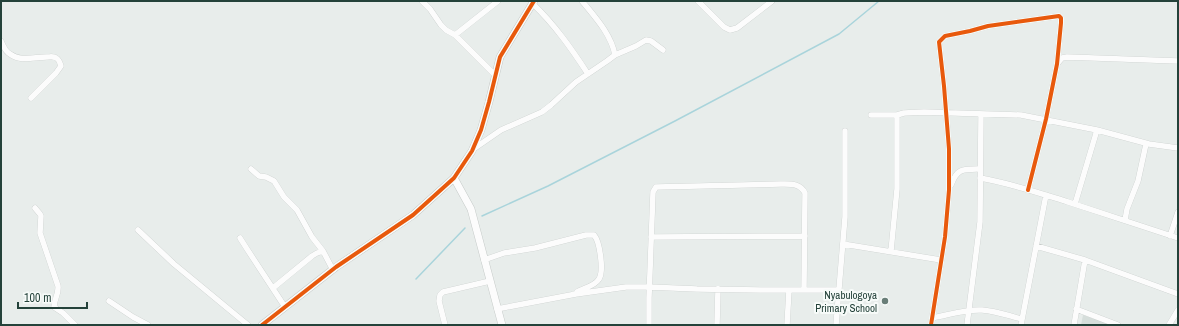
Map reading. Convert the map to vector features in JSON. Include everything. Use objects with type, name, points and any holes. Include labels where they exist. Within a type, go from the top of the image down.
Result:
[{"type":"street","points":[[422,1],[430,9],[441,25],[446,30],[456,35],[495,75]]},
{"type":"street","points":[[456,35],[498,1]]},
{"type":"street","points":[[582,1],[611,40],[614,46],[615,55]]},
{"type":"street","points":[[698,1],[730,30],[737,28],[770,2]]},
{"type":"street","points":[[262,325],[333,270],[413,215],[454,178],[472,151],[481,130],[500,56],[533,2],[558,30],[588,74]]},
{"type":"street","points":[[931,325],[947,216],[949,190],[949,149],[939,42],[945,36],[998,24],[1059,16],[1061,18],[1061,23],[1057,64],[1046,119],[1028,190]]},
{"type":"street","points":[[472,151],[501,130],[542,112],[576,82],[615,55],[646,40],[651,41],[663,50]]},
{"type":"street","points":[[1,42],[8,53],[14,57],[20,59],[55,57],[60,63],[61,66],[56,74],[31,98]]},
{"type":"street","points":[[1057,64],[1062,58],[1067,57],[1178,61]]},
{"type":"street","points":[[871,115],[897,115],[913,112],[1020,115],[1098,130],[1146,144],[1178,148]]},
{"type":"street","points":[[967,325],[980,222],[981,114]]},
{"type":"street","points":[[891,251],[897,190],[897,115]]},
{"type":"street","points":[[1075,204],[1098,130]]},
{"type":"street","points":[[836,325],[838,290],[844,244],[845,132]]},
{"type":"street","points":[[1126,220],[1129,204],[1138,181],[1146,144]]},
{"type":"street","points":[[251,169],[259,176],[266,177],[274,181],[284,197],[297,210],[312,237],[323,251],[333,270]]},
{"type":"street","points":[[949,190],[954,176],[959,171],[965,169],[980,169]]},
{"type":"street","points":[[454,178],[471,209],[502,325]]},
{"type":"street","points":[[980,178],[1046,195],[1178,238]]},
{"type":"street","points":[[649,325],[653,192],[656,187],[781,184],[801,186],[805,193],[804,290]]},
{"type":"street","points":[[932,318],[969,310],[983,310],[1001,313],[1022,322],[1046,195]]},
{"type":"street","points":[[35,208],[41,216],[40,233],[58,286],[54,307],[64,313],[75,325]]},
{"type":"street","points":[[1170,236],[1178,212]]},
{"type":"street","points":[[138,230],[197,284],[248,325]]},
{"type":"street","points":[[484,260],[504,253],[535,248],[586,235],[594,235],[602,265],[600,279],[595,284],[576,294]]},
{"type":"street","points":[[651,237],[805,236]]},
{"type":"street","points":[[240,238],[285,307]]},
{"type":"street","points":[[844,244],[941,260]]},
{"type":"street","points":[[1036,246],[1085,260],[1178,294]]},
{"type":"street","points":[[273,288],[312,256],[323,251]]},
{"type":"street","points":[[1074,325],[1085,260]]},
{"type":"street","points":[[445,325],[438,301],[443,292],[490,282]]},
{"type":"street","points":[[497,309],[576,294],[626,287],[838,290]]},
{"type":"street","points":[[717,325],[718,289]]},
{"type":"street","points":[[787,325],[789,290]]},
{"type":"street","points":[[108,301],[148,325]]},
{"type":"street","points":[[1076,309],[1118,325]]},
{"type":"street","points":[[1169,325],[1178,310]]},
{"type":"shaded area","points":[[1083,315],[1112,325],[1081,325]]},
{"type":"waterway","points":[[482,216],[548,186],[839,34],[879,1]]},
{"type":"waterway","points":[[416,279],[465,228]]},
{"type":"cycle path","points":[[262,325],[336,267],[413,215],[454,178],[472,151],[481,130],[500,57],[534,1]]},
{"type":"cycle path","points":[[931,325],[945,237],[949,190],[949,149],[939,42],[945,36],[988,26],[1059,16],[1061,18],[1061,23],[1057,64],[1046,119],[1028,190]]},
{"type":"place","name":"Nyabulogoya Primary School","points":[[885,301]]}]
